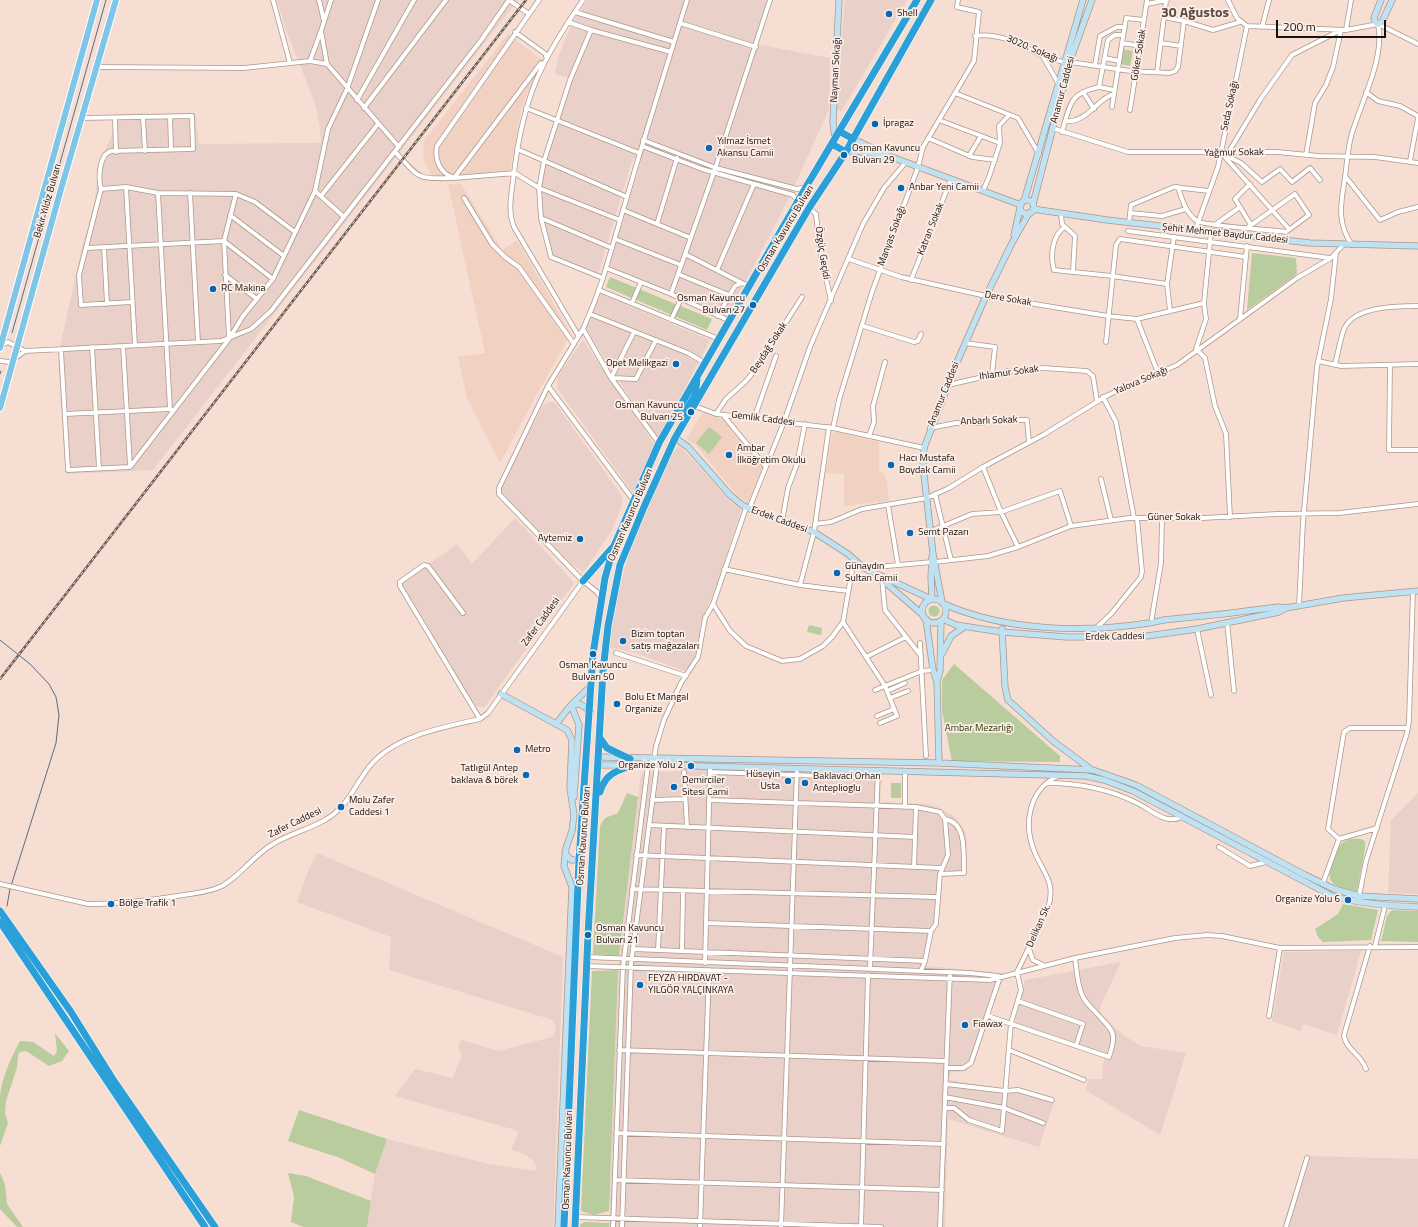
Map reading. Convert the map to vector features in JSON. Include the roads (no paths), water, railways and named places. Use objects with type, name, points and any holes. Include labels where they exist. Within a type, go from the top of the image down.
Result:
[{"type":"highway","name":"Osman Kavuncu Bulvarı","points":[[564,1227],[567,1085],[591,686],[596,626],[614,546],[660,443],[698,375],[751,286],[806,187],[917,0]]},
{"type":"highway","name":"Osman Kavuncu Bulvarı","points":[[575,1227],[586,957],[597,802],[598,757],[608,626],[620,565],[644,507],[676,438],[809,208],[846,152],[931,0]]},
{"type":"highway","points":[[839,131],[853,139]]},
{"type":"highway","points":[[833,142],[846,152]]},
{"type":"highway","points":[[676,438],[673,433],[695,395],[698,375]]},
{"type":"highway","points":[[583,581],[614,546]]},
{"type":"highway","points":[[600,737],[607,748],[632,762]]},
{"type":"highway","points":[[587,758],[598,757]]},
{"type":"highway","points":[[587,758],[598,768]]},
{"type":"highway","points":[[597,802],[606,778],[632,762]]},
{"type":"highway","points":[[585,771],[592,765],[598,768]]},
{"type":"highway","points":[[0,911],[9,930],[205,1227]]},
{"type":"highway","points":[[0,922],[9,930],[80,1026],[114,1081],[215,1227]]},
{"type":"main road","name":"Bekir Yıldız Bulvarı","points":[[0,346],[98,0]]},
{"type":"main road","name":"Bekir Yıldız Bulvarı","points":[[0,408],[61,189],[98,67],[116,0]]},
{"type":"street","points":[[273,0],[290,62]]},
{"type":"street","points":[[320,0],[324,22]]},
{"type":"street","points":[[310,61],[331,0]]},
{"type":"street","points":[[130,467],[171,410],[229,339],[242,316],[273,280],[315,191],[328,129],[347,89],[378,0]]},
{"type":"street","points":[[357,100],[414,0]]},
{"type":"street","points":[[364,108],[446,0]]},
{"type":"street","points":[[0,346],[8,342],[25,351],[198,342],[229,339],[251,329],[266,316],[399,147],[482,39],[509,0],[528,14]]},
{"type":"street","points":[[454,178],[445,173],[439,165],[436,156],[437,146],[515,32],[539,0]]},
{"type":"street","points":[[454,178],[547,55],[583,0]]},
{"type":"street","points":[[601,599],[597,592],[583,581],[499,492],[500,484],[548,386],[583,329],[604,278],[639,153],[687,0]]},
{"type":"street","points":[[671,294],[715,170],[770,0]]},
{"type":"street","name":"Nayman Sokağı","points":[[833,142],[840,0]]},
{"type":"street","name":"Manyas Sokağı","points":[[800,585],[814,532],[831,427],[838,400],[880,270],[918,167],[923,148],[974,61],[975,36],[979,12],[957,7],[958,0]]},
{"type":"street","name":"Anamur Caddesi","points":[[1012,243],[1083,0]]},
{"type":"street","name":"Anamur Caddesi","points":[[933,562],[931,531],[922,466],[924,448],[930,428],[947,385],[986,296],[1012,243],[1032,209],[1070,62],[1092,0]]},
{"type":"street","points":[[1147,2],[1167,0],[1157,72]]},
{"type":"street","points":[[1228,0],[1240,22],[1247,26],[1343,30],[1380,23]]},
{"type":"street","points":[[1262,27],[1269,0]]},
{"type":"street","points":[[1306,155],[1315,103],[1326,85],[1333,67],[1351,0]]},
{"type":"street","points":[[1381,0],[1374,18],[1375,22],[1380,23],[1401,37],[1418,44]]},
{"type":"street","points":[[1352,245],[1345,232],[1340,214],[1348,156],[1352,134],[1379,49],[1380,23],[1392,0]]},
{"type":"street","name":"Göker Sokak","points":[[1130,110],[1147,2]]},
{"type":"street","points":[[575,12],[674,42]]},
{"type":"street","points":[[1164,17],[1184,21],[1213,30],[1240,22]]},
{"type":"street","points":[[1112,107],[1126,18],[1144,20]]},
{"type":"street","points":[[1064,63],[1070,62],[1118,69],[1170,73],[1176,70],[1184,21]]},
{"type":"street","points":[[568,22],[591,30],[671,52]]},
{"type":"street","points":[[680,23],[756,47]]},
{"type":"street","points":[[1095,65],[1100,36],[1117,27],[1125,26]]},
{"type":"street","name":"Seda Sokağı","points":[[1195,231],[1221,153],[1247,26]]},
{"type":"street","points":[[591,30],[570,80],[544,161],[539,188],[541,218],[551,257],[604,278]]},
{"type":"street","points":[[1228,152],[1260,100],[1292,55],[1343,30]]},
{"type":"street","points":[[321,31],[327,64],[347,89],[399,147]]},
{"type":"street","points":[[515,32],[547,55]]},
{"type":"street","name":"3020. Sokağı","points":[[975,36],[988,35],[1002,37],[1064,63]]},
{"type":"street","points":[[1100,87],[1108,40],[1115,35],[1123,35]]},
{"type":"street","points":[[1122,43],[1140,46]]},
{"type":"street","points":[[1161,43],[1181,46]]},
{"type":"street","points":[[547,55],[526,108],[517,149],[510,208],[512,223],[578,336]]},
{"type":"street","points":[[1042,55],[1058,82]]},
{"type":"street","points":[[1105,58],[1119,61]]},
{"type":"street","points":[[98,67],[244,68],[310,61],[327,64]]},
{"type":"street","points":[[1062,132],[1071,101],[1083,92],[1100,87],[1114,92]]},
{"type":"street","points":[[1083,92],[1094,109]]},
{"type":"street","points":[[1065,121],[1075,120],[1094,109],[1114,92]]},
{"type":"street","points":[[1366,92],[1378,102],[1400,106],[1418,117],[1410,161]]},
{"type":"street","points":[[955,93],[1018,118],[1039,154]]},
{"type":"street","points":[[526,108],[639,153]]},
{"type":"street","points":[[983,191],[1000,143],[999,128],[1010,115]]},
{"type":"street","points":[[83,118],[115,119],[192,116],[193,149],[107,152],[103,156],[99,183],[101,189],[79,275],[81,305],[132,302]]},
{"type":"street","points":[[170,117],[171,150]]},
{"type":"street","points":[[143,118],[145,150]]},
{"type":"street","points":[[115,119],[116,152]]},
{"type":"street","points":[[939,120],[1000,143]]},
{"type":"street","points":[[321,196],[378,124]]},
{"type":"street","name":"Yağmur Sokak","points":[[1052,128],[1128,152],[1265,152],[1348,156],[1418,163]]},
{"type":"street","points":[[969,156],[981,136]]},
{"type":"street","points":[[928,138],[969,156],[995,160]]},
{"type":"street","points":[[853,139],[918,167],[1022,205]]},
{"type":"street","points":[[643,140],[715,170],[793,196],[798,202]]},
{"type":"street","points":[[642,146],[676,159],[715,170],[797,189],[806,187]]},
{"type":"street","points":[[517,149],[626,197]]},
{"type":"street","points":[[394,152],[413,173],[420,177],[430,179],[454,178],[514,173],[539,188],[620,220]]},
{"type":"street","points":[[846,152],[890,156]]},
{"type":"street","points":[[1221,153],[1241,163],[1262,182],[1280,169],[1292,182],[1310,168],[1320,180]]},
{"type":"street","points":[[1221,153],[1289,229]]},
{"type":"street","points":[[657,224],[676,159],[679,154]]},
{"type":"street","points":[[622,1227],[631,968],[657,765],[654,759],[656,746],[672,699],[698,657],[705,618],[713,604],[724,569],[747,508],[766,467],[784,422],[810,347],[871,208],[884,188],[906,162]]},
{"type":"street","points":[[1345,176],[1380,220],[1398,212],[1418,207]]},
{"type":"street","name":"Katran Sokak","points":[[911,280],[951,179]]},
{"type":"street","points":[[717,270],[754,184]]},
{"type":"street","points":[[1249,227],[1235,199],[1250,184]]},
{"type":"street","points":[[101,189],[126,187],[158,193],[236,194],[255,202],[295,232]]},
{"type":"street","points":[[126,187],[135,345]]},
{"type":"street","points":[[1129,223],[1131,205],[1174,187],[1209,191]]},
{"type":"street","points":[[1178,187],[1186,209],[1198,222],[1286,232],[1309,215],[1294,194],[1249,227]]},
{"type":"street","points":[[315,191],[344,217]]},
{"type":"street","points":[[158,193],[171,410]]},
{"type":"street","points":[[190,193],[198,342]]},
{"type":"street","points":[[229,339],[224,241],[236,194]]},
{"type":"street","points":[[464,198],[492,244],[505,257],[519,267],[574,344]]},
{"type":"street","points":[[1028,200],[1032,209],[1024,213],[1022,205],[1028,200]]},
{"type":"street","points":[[1216,225],[1240,207]]},
{"type":"street","name":"Özgüç Geçidi","points":[[809,208],[816,214],[820,251],[831,302]]},
{"type":"street","name":"Şehit Mehmet Baydur Caddesi","points":[[1032,209],[1195,231],[1343,245],[1418,246]]},
{"type":"street","points":[[1130,213],[1162,216],[1186,209]]},
{"type":"street","points":[[623,210],[691,238]]},
{"type":"street","points":[[1061,214],[1062,224],[1075,236],[1073,271]]},
{"type":"street","points":[[230,215],[284,256]]},
{"type":"street","points":[[541,218],[612,248]]},
{"type":"street","points":[[1065,227],[1059,231],[1054,240],[1052,263],[1054,270],[1073,271],[1167,284]]},
{"type":"street","points":[[1128,230],[1331,258]]},
{"type":"street","points":[[1211,232],[1204,304],[1206,319],[1196,349],[1205,358],[1215,406],[1226,434],[1230,516]]},
{"type":"street","points":[[1170,311],[1167,284],[1174,237]]},
{"type":"street","points":[[615,239],[681,265]]},
{"type":"street","points":[[1106,342],[1116,245],[1120,239],[1246,257]]},
{"type":"street","points":[[87,248],[224,241],[273,280]]},
{"type":"street","name":"Yalova Sokağı","points":[[815,524],[836,521],[862,509],[927,498],[935,494],[1029,442],[1103,397],[1158,374],[1182,362],[1196,349],[1209,342],[1297,278],[1331,258],[1343,245]]},
{"type":"street","points":[[1240,319],[1247,246]]},
{"type":"street","points":[[104,247],[107,304]]},
{"type":"street","points":[[1299,606],[1304,513],[1318,361],[1331,299],[1336,253]]},
{"type":"street","points":[[685,254],[742,283],[751,286]]},
{"type":"street","name":"Dere Sokak","points":[[849,259],[911,280],[986,296],[1108,316],[1137,319],[1204,304]]},
{"type":"street","points":[[606,268],[671,294],[730,322]]},
{"type":"street","points":[[678,274],[730,295]]},
{"type":"street","points":[[225,275],[257,299]]},
{"type":"street","points":[[632,304],[640,282]]},
{"type":"street","points":[[718,316],[735,286],[742,283]]},
{"type":"street","points":[[599,290],[719,339]]},
{"type":"street","name":"Beydağ Sokak","points":[[716,414],[726,399],[746,381],[756,369],[802,297]]},
{"type":"street","points":[[672,320],[681,299]]},
{"type":"street","points":[[1335,365],[1344,328],[1349,321],[1358,315],[1374,309],[1418,306]]},
{"type":"street","points":[[590,314],[688,353],[705,363]]},
{"type":"street","points":[[1137,319],[1158,374]]},
{"type":"street","points":[[863,326],[914,342],[918,341],[921,334]]},
{"type":"street","points":[[583,329],[611,378],[660,443]]},
{"type":"street","points":[[611,378],[634,332]]},
{"type":"street","points":[[611,378],[636,379],[656,340]]},
{"type":"street","points":[[965,343],[995,347],[992,374]]},
{"type":"street","points":[[123,346],[130,467]]},
{"type":"street","points":[[92,347],[99,468]]},
{"type":"street","points":[[61,350],[68,470],[130,467]]},
{"type":"street","points":[[0,361],[7,363],[14,360],[25,351]]},
{"type":"street","points":[[754,419],[776,356]]},
{"type":"street","points":[[1318,361],[1341,366],[1418,364]]},
{"type":"street","points":[[869,436],[874,422],[873,406],[885,362]]},
{"type":"street","points":[[1390,365],[1388,450],[1418,450]]},
{"type":"street","name":"Ihlamur Sokak","points":[[947,385],[992,374],[1043,368],[1087,371],[1093,376],[1097,401]]},
{"type":"street","points":[[548,386],[634,501]]},
{"type":"street","points":[[1096,628],[1111,614],[1141,577],[1142,571],[1135,518],[1116,422],[1103,397]]},
{"type":"street","name":"Gemlik Caddesi","points":[[695,406],[716,414],[831,427],[924,448]]},
{"type":"street","points":[[65,414],[171,410]]},
{"type":"street","points":[[723,414],[766,467]]},
{"type":"street","name":"Anbarlı Sokak","points":[[930,428],[956,423],[1027,420],[1029,442]]},
{"type":"street","points":[[782,521],[788,488],[797,464],[805,424]]},
{"type":"street","name":"Erdek Caddesi","points":[[676,438],[688,447],[734,499],[747,508],[814,532],[854,559],[864,568],[931,599]]},
{"type":"street","points":[[983,467],[1001,512],[1018,547]]},
{"type":"street","points":[[1101,479],[1111,520]]},
{"type":"street","points":[[931,531],[972,514],[1001,512],[1060,491],[1070,526]]},
{"type":"street","points":[[935,494],[951,560]]},
{"type":"street","name":"Güner Sokak","points":[[864,568],[988,556],[1018,547],[1070,526],[1111,520],[1135,518],[1339,513],[1418,504]]},
{"type":"street","points":[[888,505],[898,565]]},
{"type":"street","points":[[1150,623],[1161,563],[1162,518]]},
{"type":"street","points":[[713,604],[726,626],[742,644],[782,661],[796,661],[813,653],[830,639],[843,622],[854,559]]},
{"type":"street","points":[[933,562],[931,599],[924,605],[924,617],[936,682],[938,763]]},
{"type":"street","points":[[933,562],[946,612],[942,620],[940,671],[936,682]]},
{"type":"street","points":[[463,613],[426,565],[400,582],[400,586],[480,719]]},
{"type":"street","points":[[724,569],[800,585],[848,591]]},
{"type":"street","name":"Erdek Caddesi","points":[[875,573],[924,617]]},
{"type":"street","points":[[882,580],[886,610],[921,657]]},
{"type":"street","name":"Zafer Caddesi","points":[[0,884],[88,904],[160,899],[213,890],[223,885],[258,854],[273,844],[296,832],[325,820],[354,793],[369,767],[380,756],[419,734],[480,719],[488,713],[583,581]]},
{"type":"street","points":[[1359,896],[1364,866],[1407,736],[1415,591]]},
{"type":"street","name":"Erdek Caddesi","points":[[943,603],[964,613],[1002,623],[1070,629],[1150,623],[1172,619],[1222,615],[1278,607],[1286,608],[1343,598],[1415,591]]},
{"type":"street","points":[[931,599],[943,603]]},
{"type":"street","name":"Erdek Caddesi","points":[[942,620],[964,627],[1002,632],[1067,637],[1122,637],[1147,636],[1197,629],[1278,612],[1286,608]]},
{"type":"street","points":[[924,617],[933,623],[942,620]]},
{"type":"street","points":[[843,622],[886,688],[897,716],[880,723]]},
{"type":"street","points":[[1227,622],[1234,691]]},
{"type":"street","points":[[1002,623],[1005,687],[1008,700],[1053,741],[1093,770]]},
{"type":"street","points":[[940,658],[951,636],[964,627]]},
{"type":"street","points":[[1197,629],[1212,695]]},
{"type":"street","points":[[866,657],[906,637]]},
{"type":"street","points":[[920,643],[926,756]]},
{"type":"street","points":[[616,653],[686,676]]},
{"type":"street","points":[[886,688],[922,671],[933,670]]},
{"type":"street","points":[[875,690],[905,683]]},
{"type":"street","points":[[556,724],[571,705],[591,686]]},
{"type":"street","points":[[890,698],[908,691]]},
{"type":"street","points":[[501,694],[567,730],[571,738],[570,788],[574,804]]},
{"type":"street","points":[[571,705],[580,704],[590,711]]},
{"type":"street","points":[[558,1227],[567,1085],[572,887],[564,866],[565,853],[574,826],[579,725],[571,705]]},
{"type":"street","points":[[877,716],[894,709]]},
{"type":"street","points":[[1339,839],[1328,829],[1344,732],[1350,728],[1408,728]]},
{"type":"street","points":[[598,757],[648,765],[796,775],[877,778]]},
{"type":"street","points":[[613,1227],[623,967],[648,765],[654,759]]},
{"type":"street","points":[[598,768],[654,759],[938,763],[1093,770],[1136,785],[1323,883],[1359,896],[1388,899],[1418,899]]},
{"type":"street","points":[[710,769],[797,768],[1086,776],[1104,780],[1133,791],[1332,896],[1356,903],[1418,907]]},
{"type":"street","points":[[781,1225],[797,768]]},
{"type":"street","points":[[1060,775],[1067,768]]},
{"type":"street","points":[[705,963],[710,769]]},
{"type":"street","points":[[870,969],[878,770]]},
{"type":"street","points":[[905,771],[905,807]]},
{"type":"street","points":[[684,772],[687,827]]},
{"type":"street","name":"Delikan Sk.","points":[[1017,972],[1048,908],[1051,898],[1050,880],[1035,853],[1029,823],[1033,800],[1047,783],[1060,775]]},
{"type":"street","points":[[1047,783],[1076,784],[1099,789],[1130,799],[1164,818],[1173,820],[1182,817]]},
{"type":"street","points":[[652,800],[686,799]]},
{"type":"street","points":[[709,800],[916,807],[938,811],[945,819],[954,822],[961,830],[964,874],[940,874]]},
{"type":"street","points":[[914,867],[916,807]]},
{"type":"street","points":[[921,971],[925,961],[931,931],[936,924],[937,897],[941,868],[948,855],[945,819]]},
{"type":"street","points":[[649,825],[915,837]]},
{"type":"street","points":[[658,950],[664,826]]},
{"type":"street","points":[[1339,839],[1377,828]]},
{"type":"street","points":[[1323,883],[1339,839]]},
{"type":"street","points":[[1219,847],[1250,866],[1266,862]]},
{"type":"street","points":[[565,853],[571,860]]},
{"type":"street","points":[[636,855],[941,868]]},
{"type":"street","points":[[564,866],[571,860],[580,860]]},
{"type":"street","points":[[632,889],[937,897]]},
{"type":"street","points":[[682,951],[683,891]]},
{"type":"street","points":[[1366,1069],[1359,1055],[1347,1045],[1344,1035],[1386,906]]},
{"type":"street","points":[[706,923],[931,931]]},
{"type":"street","points":[[586,966],[990,980],[1075,958],[1175,938],[1207,935],[1222,936],[1280,948],[1372,946],[1418,947]]},
{"type":"street","points":[[1269,1016],[1280,948]]},
{"type":"street","points":[[633,949],[925,961]]},
{"type":"street","points":[[1028,949],[1033,960],[1044,966]]},
{"type":"street","points":[[586,957],[624,960],[950,972],[1000,977]]},
{"type":"street","points":[[988,1016],[1109,1057],[1113,1037],[1110,1027],[1093,1011],[1083,997],[1079,986],[1075,958]]},
{"type":"street","points":[[700,1227],[709,970]]},
{"type":"street","points":[[940,1227],[950,972]]},
{"type":"street","points":[[945,1108],[954,1108],[969,1120],[1002,1131],[1011,1023],[1021,990],[1017,972]]},
{"type":"street","points":[[861,1227],[868,975]]},
{"type":"street","points":[[946,1068],[963,1068],[970,1064],[988,1016],[1000,977]]},
{"type":"street","points":[[1018,1001],[1084,1024],[1076,1046]]},
{"type":"street","points":[[619,1050],[946,1061]]},
{"type":"street","points":[[1009,1050],[1084,1080]]},
{"type":"street","points":[[946,1084],[1005,1091],[1018,1090],[1052,1100]]},
{"type":"street","points":[[945,1096],[1004,1108],[1043,1123]]},
{"type":"street","points":[[616,1133],[944,1144]]},
{"type":"street","points":[[1286,1227],[1306,1158]]},
{"type":"street","points":[[615,1180],[942,1190]]},
{"type":"street","points":[[575,1217],[781,1225],[881,1227]]},
{"type":"waterway","points":[[12,333],[106,0]]},
{"type":"waterway","points":[[0,640],[30,664],[49,684],[56,697],[59,715],[56,743],[11,886]]},
{"type":"waterway","points":[[7,906],[10,889]]},
{"type":"railway","points":[[0,679],[526,0]]},
{"type":"place","name":"Shell","points":[[889,14]]},
{"type":"place","name":"İpragaz","points":[[875,124]]},
{"type":"place","name":"Yılmaz İsmet Akansu Camii","points":[[709,148]]},
{"type":"place","name":"Osman Kavuncu Bulvarı 29","points":[[844,155]]},
{"type":"place","name":"Anbar Yeni Camii","points":[[901,188]]},
{"type":"place","name":"RC Makina","points":[[213,289]]},
{"type":"place","name":"Osman Kavuncu Bulvarı 27","points":[[753,305]]},
{"type":"place","name":"Opet Melikgazi","points":[[676,364]]},
{"type":"place","name":"Osman Kavuncu Bulvarı 25","points":[[691,412]]},
{"type":"place","name":"Ambar İlköğretim Okulu","points":[[729,455]]},
{"type":"place","name":"Hacı Mustafa Boydak Camii","points":[[891,465]]},
{"type":"place","name":"Semt Pazarı","points":[[910,533]]},
{"type":"place","name":"Aytemiz","points":[[580,539]]},
{"type":"place","name":"Günaydın Sultan Camii","points":[[837,573]]},
{"type":"place","name":"Bizim toptan satış mağazaları","points":[[623,641]]},
{"type":"place","name":"Osman Kavuncu Bulvarı 50","points":[[593,654]]},
{"type":"place","name":"Bolu Et Mangal Organize","points":[[617,704]]},
{"type":"place","name":"Metro","points":[[517,750]]},
{"type":"place","name":"Organize Yolu 2","points":[[691,766]]},
{"type":"place","name":"Tatlıgül Antep baklava & börek","points":[[526,775]]},
{"type":"place","name":"Hüseyin Usta","points":[[788,781]]},
{"type":"place","name":"Baklavaci Orhan Anteplioglu","points":[[805,783]]},
{"type":"place","name":"Demirciler Sitesi Cami","points":[[674,787]]},
{"type":"place","name":"Molu Zafer Caddesi 1","points":[[341,807]]},
{"type":"place","name":"Organize Yolu 6","points":[[1348,900]]},
{"type":"place","name":"Bölge Trafik 1","points":[[111,904]]},
{"type":"place","name":"Osman Kavuncu Bulvarı 21","points":[[588,935]]},
{"type":"place","name":"FEYZA HIRDAVAT - YILGÖR YALÇINKAYA","points":[[640,985]]},
{"type":"place","name":"Fiawax","points":[[965,1025]]},
{"type":"district","name":"30 Ağustos","points":[[1195,14]]},
{"type":"park label","name":"Ambar Mezarlığı","points":[[979,729]]}]
